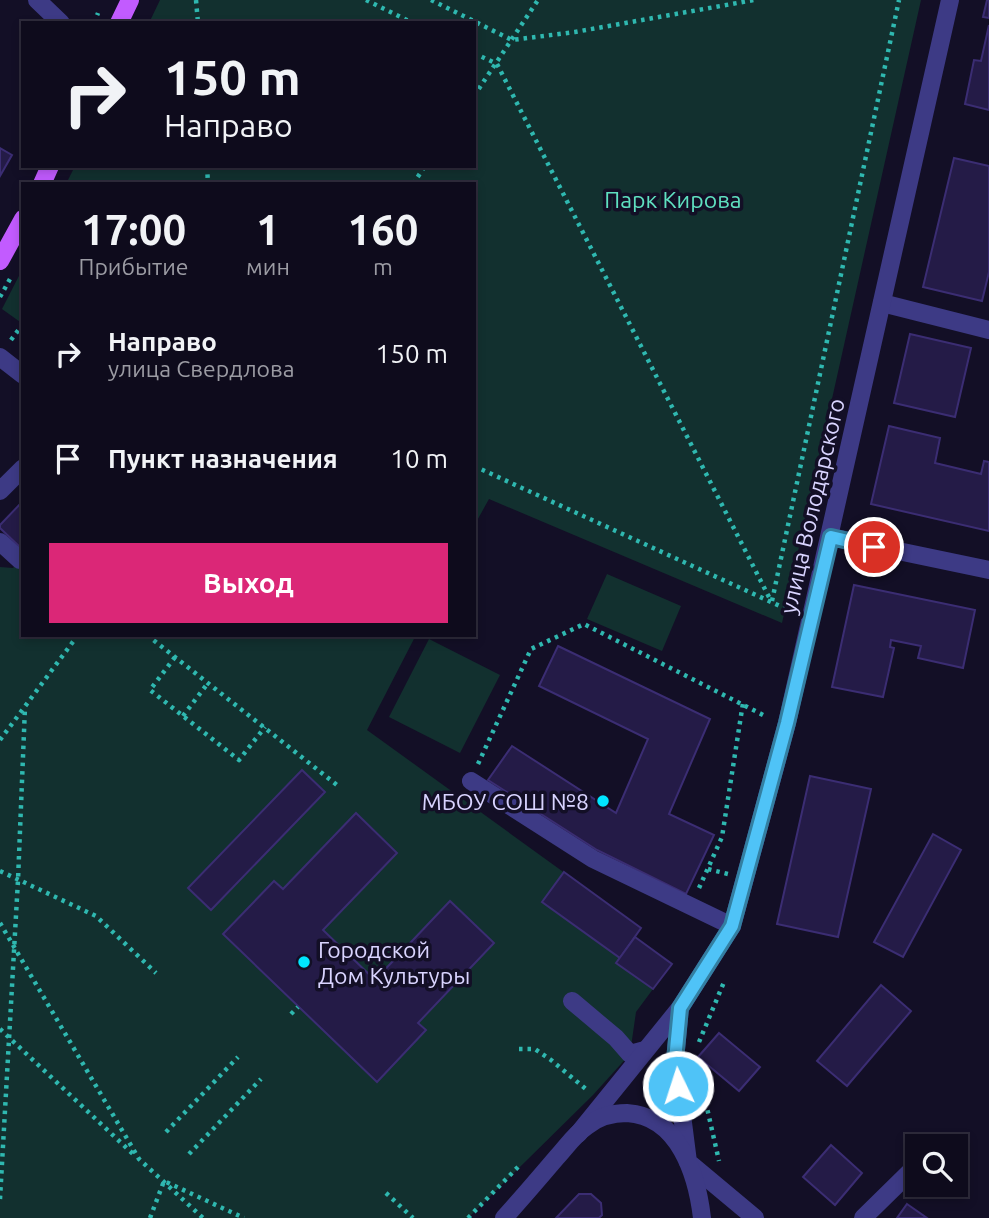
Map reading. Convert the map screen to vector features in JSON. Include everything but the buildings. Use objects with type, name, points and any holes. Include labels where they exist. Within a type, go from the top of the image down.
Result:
[{"type":"main road","points":[[121,21],[130,0]]},
{"type":"main road","points":[[0,261],[21,223]]},
{"type":"street","points":[[37,0],[59,21]]},
{"type":"street","name":"улица Володарского","points":[[578,1134],[680,1008],[725,922],[787,723],[950,0]]},
{"type":"street","points":[[882,303],[989,330]]},
{"type":"street","points":[[0,357],[21,373]]},
{"type":"street","points":[[0,491],[21,470]]},
{"type":"street","points":[[831,537],[989,570]]},
{"type":"street","points":[[0,542],[20,560]]},
{"type":"street","points":[[471,781],[593,859],[725,922]]},
{"type":"street","points":[[572,1001],[616,1038],[630,1054],[645,1050]]},
{"type":"street","name":"улица Володарского","points":[[680,1008],[675,1060],[688,1162]]},
{"type":"street","points":[[504,1218],[585,1126],[614,1114],[635,1114],[664,1127],[688,1162],[755,1218]]},
{"type":"street","points":[[688,1162],[695,1181],[702,1218]]},
{"type":"street","points":[[863,1218],[905,1177]]},
{"type":"path","points":[[197,0],[198,21]]},
{"type":"path","points":[[366,0],[409,21]]},
{"type":"path","points":[[431,0],[474,21]]},
{"type":"path","points":[[476,93],[538,0]]},
{"type":"path","points":[[476,22],[512,40],[575,32],[754,0]]},
{"type":"path","points":[[771,601],[899,0]]},
{"type":"path","points":[[476,54],[497,64],[771,601]]},
{"type":"path","points":[[476,467],[785,608]]},
{"type":"path","points":[[471,781],[531,649],[584,624],[743,703],[722,837],[691,907]]},
{"type":"path","points":[[0,740],[77,637]]},
{"type":"path","points":[[150,637],[337,785]]},
{"type":"path","points":[[175,657],[150,690],[239,760],[265,727]]},
{"type":"path","points":[[183,716],[208,683]]},
{"type":"path","points":[[0,1199],[25,706]]},
{"type":"path","points":[[708,869],[730,875],[725,922]]},
{"type":"path","points":[[0,871],[96,916],[156,973]]},
{"type":"path","points":[[0,923],[139,1159]]},
{"type":"path","points":[[291,1014],[298,1007]]},
{"type":"path","points":[[0,1029],[202,1218]]},
{"type":"path","points":[[519,1049],[535,1049],[593,1095]]},
{"type":"path","points":[[166,1132],[238,1057]]},
{"type":"path","points":[[189,1154],[261,1079]]},
{"type":"path","points":[[468,1218],[523,1162]]},
{"type":"path","points":[[150,1218],[163,1181]]},
{"type":"path","points":[[163,1181],[244,1218]]},
{"type":"path","points":[[386,1193],[413,1218]]},
{"type":"green space","name":"Парк Кирова","points":[[160,0],[921,0],[782,623],[489,499],[476,522],[476,182],[67,182],[74,168],[476,168],[476,21],[150,21]]},
{"type":"green space","points":[[21,272],[21,323],[2,309]]},
{"type":"green space","points":[[21,559],[21,637],[415,637],[367,730],[641,928],[616,963],[653,989],[636,1012],[630,1054],[593,1095],[468,1218],[0,1218],[0,567],[13,568]]},
{"type":"green space","points":[[607,574],[681,606],[662,651],[587,619]]},
{"type":"green space","points":[[429,639],[500,675],[460,753],[389,717]]},
{"type":"place","name":"МБОУ СОШ №8","points":[[603,801]]},
{"type":"place","name":"Городской Дом Культуры","points":[[304,962]]},
{"type":"route","points":[[678,1086],[675,1060],[680,1008],[732,926],[787,723],[831,537],[874,547]]}]
